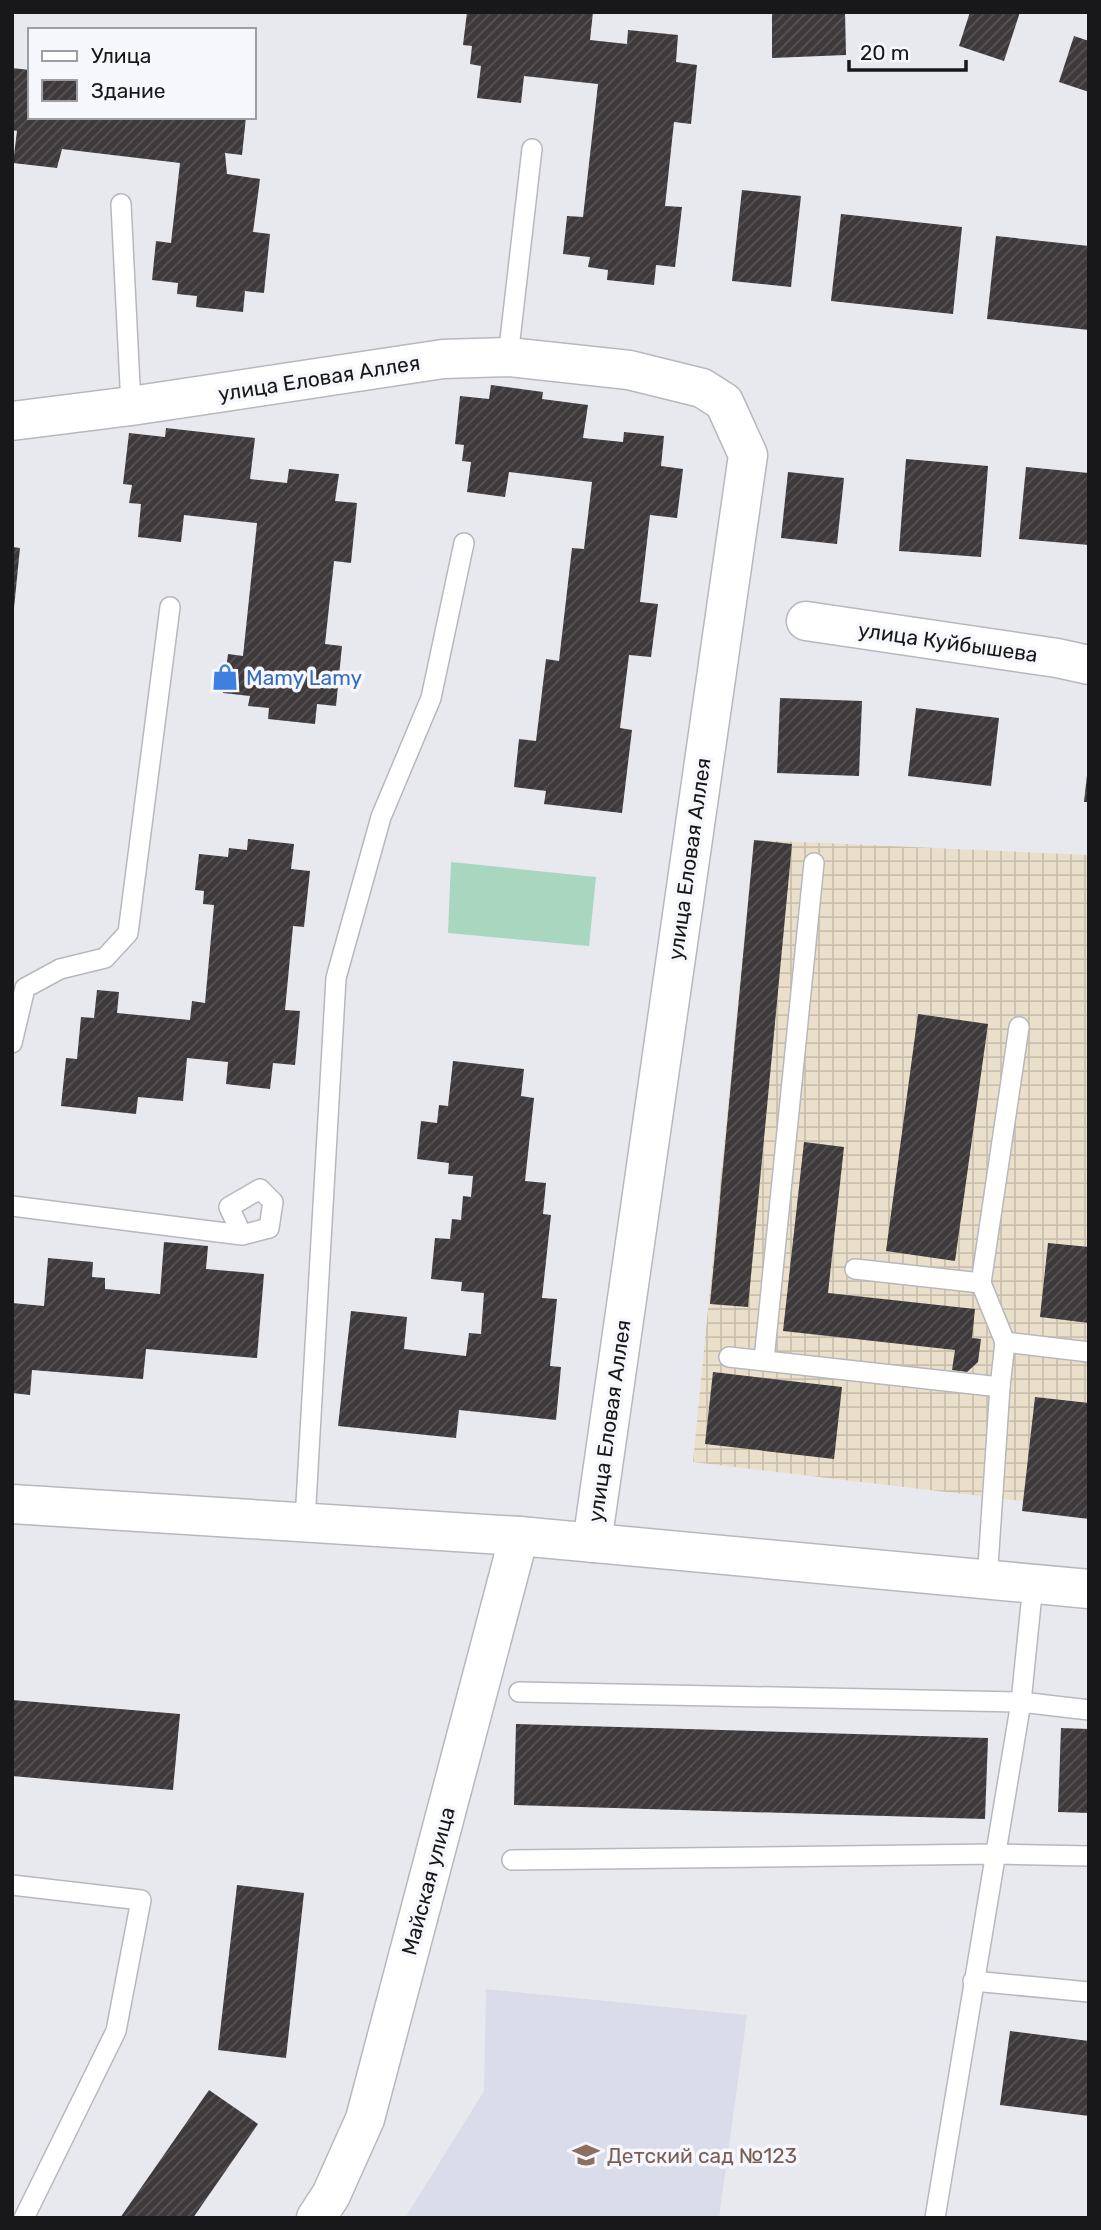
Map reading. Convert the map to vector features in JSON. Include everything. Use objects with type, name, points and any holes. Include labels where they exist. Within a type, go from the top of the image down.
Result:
[{"type":"street","name":"улица Еловая Аллея","points":[[12,421],[443,359],[508,357],[629,370],[702,388],[724,401],[748,455],[592,1543]]},
{"type":"street","name":"улица Куйбышева","points":[[806,621],[1089,665]]},
{"type":"street","name":"улица Еловая Аллея","points":[[12,1504],[519,1536],[1089,1589]]},
{"type":"street","name":"Майская улица","points":[[316,2218],[331,2195],[365,2119],[519,1536]]},
{"type":"lane","points":[[508,357],[532,149]]},
{"type":"lane","points":[[121,204],[131,406]]},
{"type":"lane","points":[[305,1521],[336,978],[381,817],[431,698],[464,542]]},
{"type":"lane","points":[[12,1043],[25,988],[60,969],[105,958],[128,933],[170,607]]},
{"type":"lane","points":[[764,1360],[814,863]]},
{"type":"lane","points":[[987,1581],[1005,1342],[981,1283],[1020,1027]]},
{"type":"lane","points":[[12,1206],[242,1235]]},
{"type":"lane","points":[[855,1269],[981,1283]]},
{"type":"lane","points":[[1005,1342],[1089,1352]]},
{"type":"lane","points":[[729,1357],[1000,1387]]},
{"type":"lane","points":[[935,2218],[1021,1702],[1033,1584]]},
{"type":"lane","points":[[519,1692],[1021,1702],[1089,1710]]},
{"type":"lane","points":[[512,1860],[996,1854],[1089,1856]]},
{"type":"lane","points":[[12,1885],[141,1900],[116,2031],[24,2218]]},
{"type":"lane","points":[[973,1981],[1089,1992]]},
{"type":"shaded area","points":[[754,840],[1089,855],[1089,1509],[693,1462]]},
{"type":"shaded area","name":"Детский сад №123","points":[[486,1989],[747,2015],[719,2218],[405,2218],[484,2091]]},
{"type":"green space","points":[[451,862],[596,877],[589,946],[448,933]]},
{"type":"building","points":[[467,12],[593,12],[590,40],[627,44],[628,30],[678,35],[676,62],[697,65],[691,124],[674,122],[665,206],[682,207],[675,267],[656,265],[654,285],[607,280],[608,270],[588,267],[590,257],[563,254],[567,216],[583,217],[598,84],[524,76],[521,103],[477,98],[481,66],[470,64],[472,46],[463,45]]},
{"type":"building","points":[[772,12],[845,12],[846,55],[772,58]]},
{"type":"building","points":[[970,12],[1020,12],[1004,61],[959,46]]},
{"type":"building","points":[[1074,36],[1089,41],[1089,92],[1059,82]]},
{"type":"building","points":[[12,68],[28,70],[28,119],[246,119],[242,155],[225,153],[227,174],[260,179],[253,232],[270,234],[264,293],[245,291],[243,312],[196,307],[197,296],[177,294],[178,283],[152,280],[156,241],[171,243],[180,163],[62,149],[57,168],[13,163],[17,131],[12,130]]},
{"type":"building","points":[[742,190],[801,196],[791,287],[732,281]]},
{"type":"building","points":[[841,214],[962,227],[953,314],[831,301]]},
{"type":"building","points":[[996,236],[1089,246],[1089,330],[987,319]]},
{"type":"building","points":[[491,385],[543,392],[542,399],[588,405],[583,438],[623,442],[624,432],[664,436],[661,466],[683,469],[677,518],[650,515],[640,602],[658,604],[651,657],[629,655],[620,728],[632,730],[622,813],[544,804],[546,791],[514,787],[519,739],[536,741],[546,659],[559,661],[572,548],[584,549],[592,482],[509,472],[505,497],[467,492],[471,462],[462,461],[464,445],[455,444],[460,396],[489,399]]},
{"type":"building","points":[[166,428],[255,438],[250,479],[287,483],[289,469],[339,474],[335,501],[357,503],[351,563],[334,561],[325,644],[342,646],[336,706],[317,704],[315,724],[268,719],[269,708],[248,706],[250,696],[223,693],[228,654],[243,656],[257,523],[184,515],[181,542],[138,537],[141,504],[129,503],[132,485],[123,484],[129,433],[165,437]]},
{"type":"building","points":[[906,459],[988,466],[981,557],[899,551]]},
{"type":"building","points":[[1026,467],[1089,473],[1089,545],[1019,539]]},
{"type":"building","points":[[788,472],[844,478],[837,544],[781,538]]},
{"type":"building","points":[[12,547],[20,548],[14,608],[12,608]]},
{"type":"building","points":[[780,698],[862,701],[859,776],[777,773]]},
{"type":"building","points":[[916,708],[999,718],[991,786],[908,776]]},
{"type":"building","points":[[1087,775],[1089,802],[1084,802]]},
{"type":"building","points":[[248,839],[294,844],[291,869],[310,871],[304,927],[293,926],[285,1010],[300,1011],[295,1065],[273,1063],[270,1089],[226,1084],[228,1062],[187,1058],[183,1101],[138,1097],[136,1114],[61,1106],[66,1058],[77,1059],[81,1017],[94,1018],[97,990],[119,992],[117,1013],[190,1020],[192,1001],[205,1003],[214,905],[203,904],[204,891],[195,890],[199,854],[228,857],[229,848],[247,850]]},
{"type":"building","points":[[754,840],[792,844],[748,1307],[710,1304]]},
{"type":"building","points":[[918,1014],[988,1024],[955,1261],[886,1251]]},
{"type":"building","points":[[453,1061],[524,1069],[521,1096],[534,1098],[525,1181],[546,1183],[543,1214],[551,1215],[542,1298],[557,1299],[550,1366],[561,1367],[556,1420],[459,1410],[456,1438],[338,1426],[351,1311],[407,1317],[404,1349],[466,1356],[469,1333],[481,1334],[484,1293],[461,1291],[462,1282],[431,1279],[435,1238],[450,1239],[452,1219],[461,1220],[463,1196],[471,1197],[473,1176],[448,1174],[449,1163],[417,1159],[421,1121],[437,1123],[439,1105],[448,1106]]},
{"type":"building","points":[[804,1142],[844,1147],[828,1293],[975,1309],[972,1338],[981,1339],[978,1362],[967,1372],[952,1370],[955,1350],[783,1331]]},
{"type":"building","points":[[164,1242],[208,1246],[206,1269],[264,1274],[257,1358],[146,1349],[143,1379],[32,1370],[30,1395],[12,1393],[12,1303],[44,1306],[48,1258],[93,1262],[92,1277],[105,1278],[105,1289],[160,1294]]},
{"type":"building","points":[[1048,1243],[1089,1247],[1089,1323],[1040,1317]]},
{"type":"building","points":[[713,1372],[842,1387],[834,1459],[705,1444]]},
{"type":"building","points":[[1035,1397],[1089,1403],[1089,1519],[1022,1511]]},
{"type":"building","points":[[12,1700],[180,1714],[173,1790],[12,1776]]},
{"type":"building","points":[[516,1724],[988,1738],[985,1819],[514,1805]]},
{"type":"building","points":[[1061,1728],[1089,1729],[1089,1813],[1058,1812]]},
{"type":"building","points":[[237,1885],[304,1893],[286,2058],[218,2050]]},
{"type":"building","points":[[1010,2031],[1089,2041],[1089,2116],[1000,2105]]},
{"type":"building","points":[[209,2090],[258,2124],[193,2218],[120,2218]]},
{"type":"place","name":"Mamy Lamy","points":[[225,677]]},
{"type":"place","name":"Детский сад №123","points":[[586,2155]]}]
